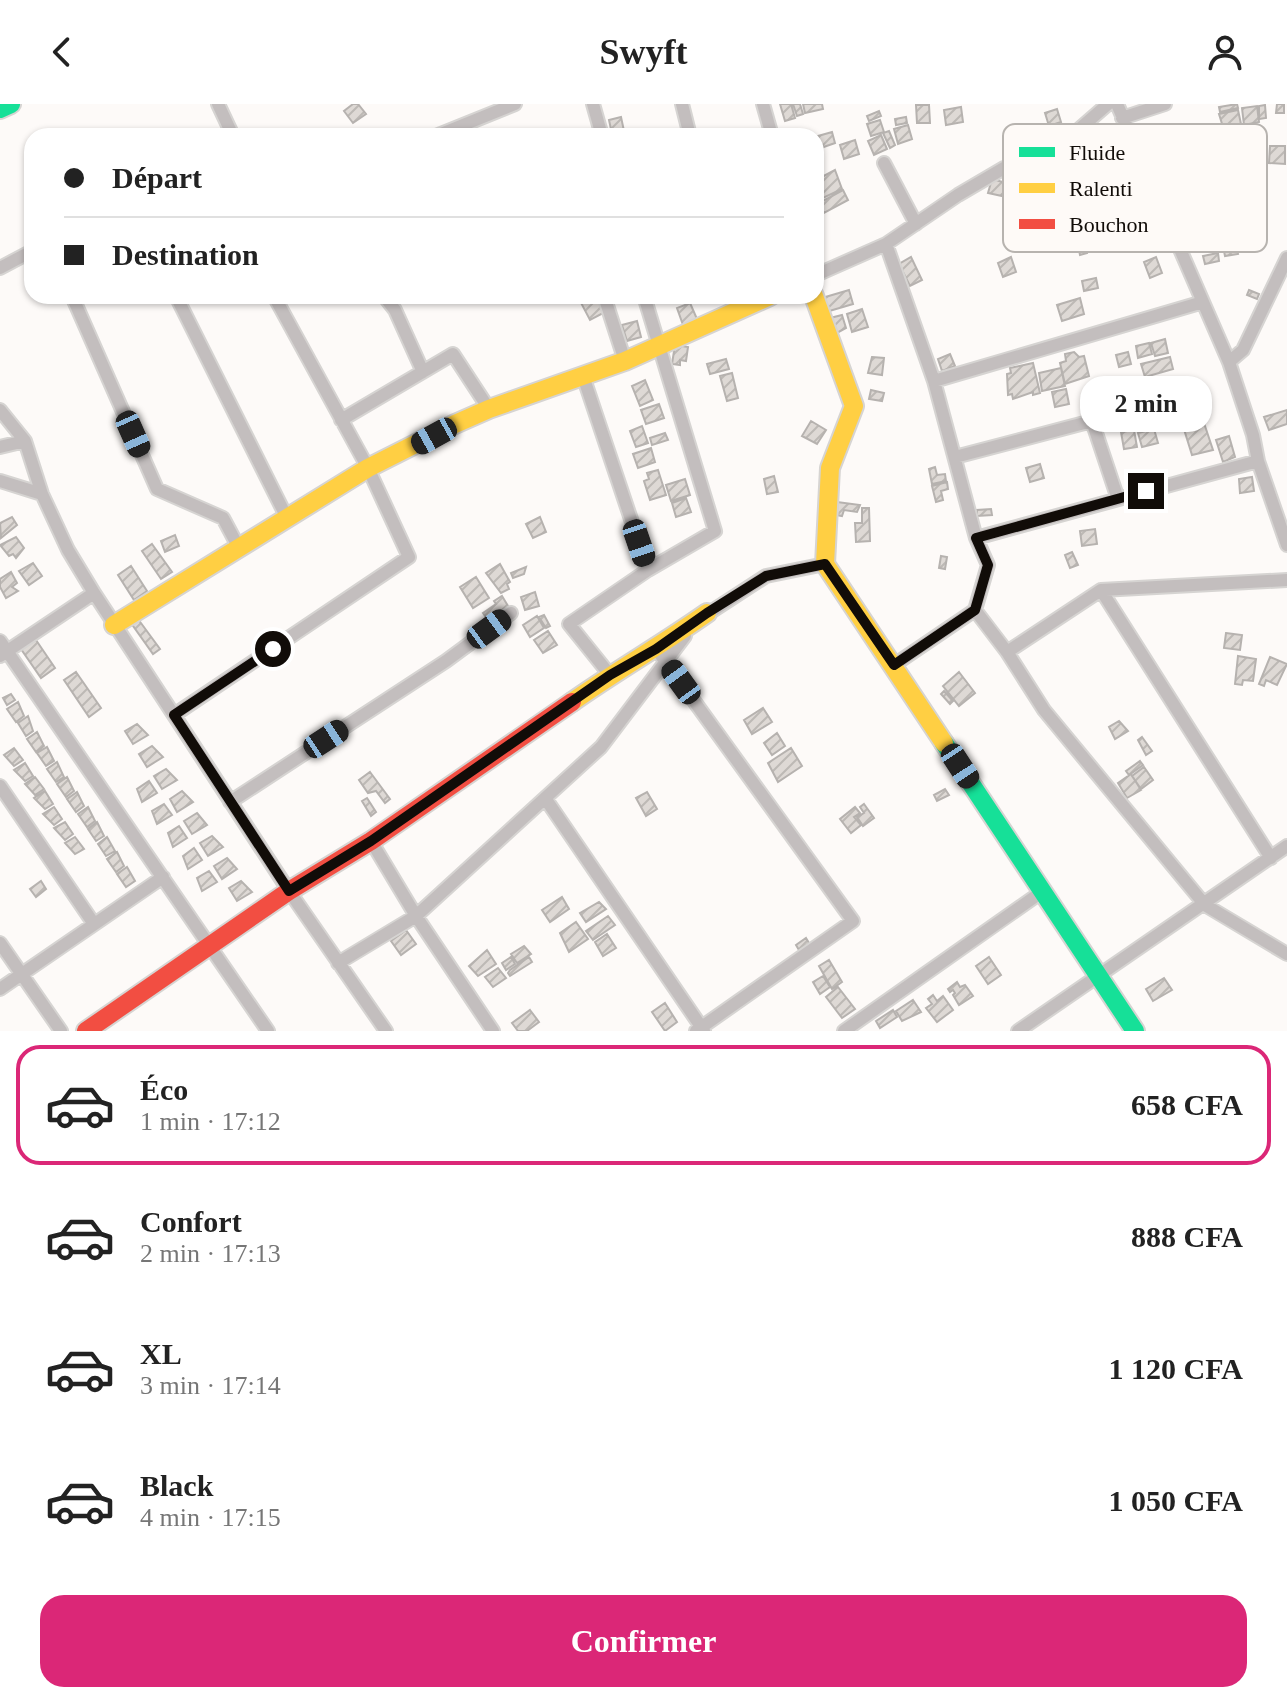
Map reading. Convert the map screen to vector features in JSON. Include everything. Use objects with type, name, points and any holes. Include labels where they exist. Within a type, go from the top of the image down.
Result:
[{"type":"street","points":[[0,109],[11,104]]},
{"type":"street","points":[[218,104],[229,128]]},
{"type":"street","points":[[456,128],[515,104]]},
{"type":"street","points":[[593,104],[600,128]]},
{"type":"street","points":[[682,104],[688,128]]},
{"type":"street","points":[[763,104],[770,128]]},
{"type":"street","points":[[1085,124],[1108,104]]},
{"type":"street","points":[[1117,104],[1125,124]]},
{"type":"street","points":[[1122,118],[1165,104]]},
{"type":"street","points":[[884,163],[916,224]]},
{"type":"street","points":[[824,271],[886,244],[1003,169]]},
{"type":"street","points":[[886,244],[934,381],[976,538],[988,565],[975,610],[894,665]]},
{"type":"street","points":[[1181,252],[1229,362],[1287,545]]},
{"type":"street","points":[[0,268],[24,255]]},
{"type":"street","points":[[1229,362],[1243,350],[1287,258]]},
{"type":"street","points":[[934,381],[1203,302]]},
{"type":"street","points":[[76,304],[157,489],[223,518],[239,548]]},
{"type":"street","points":[[180,304],[287,518]]},
{"type":"street","points":[[174,715],[409,557],[368,468],[278,304]]},
{"type":"street","points":[[390,304],[423,372]]},
{"type":"street","points":[[607,304],[625,361]]},
{"type":"street","points":[[610,675],[569,624],[648,570],[715,531],[646,304]]},
{"type":"street","points":[[114,625],[368,468],[489,409],[659,346],[732,304]]},
{"type":"street","points":[[817,304],[854,406],[830,468],[825,564],[1135,1031]]},
{"type":"street","points":[[341,420],[453,354],[489,409]]},
{"type":"street","points":[[583,376],[648,570]]},
{"type":"street","points":[[0,410],[25,441],[42,494],[68,550],[94,593],[289,891],[386,1031]]},
{"type":"street","points":[[955,457],[1092,421],[1118,499]]},
{"type":"street","points":[[0,447],[25,441]]},
{"type":"street","points":[[976,538],[1258,461]]},
{"type":"street","points":[[0,481],[42,494]]},
{"type":"street","points":[[338,963],[416,916],[601,747],[661,654],[707,613],[766,576],[825,564]]},
{"type":"street","points":[[1007,652],[1101,590],[1287,580]]},
{"type":"street","points":[[1101,590],[1271,858]]},
{"type":"street","points":[[94,593],[3,649],[210,945],[266,1031]]},
{"type":"street","points":[[975,610],[1007,652],[1044,710],[1205,905],[1287,954]]},
{"type":"street","points":[[230,802],[446,661],[511,613]]},
{"type":"street","points":[[86,1031],[289,891],[371,841],[610,675],[661,654]]},
{"type":"street","points":[[545,798],[701,1030],[853,921],[661,654]]},
{"type":"street","points":[[0,786],[94,924]]},
{"type":"street","points":[[371,841],[416,916],[493,1031]]},
{"type":"street","points":[[1018,1031],[1287,846]]},
{"type":"street","points":[[0,989],[163,877]]},
{"type":"street","points":[[844,1031],[1043,891]]},
{"type":"street","points":[[0,943],[61,1031]]},
{"type":"building","points":[[358,104],[366,114],[353,123],[344,111]]},
{"type":"building","points":[[780,104],[791,104],[795,118],[785,121]]},
{"type":"building","points":[[793,104],[800,104],[803,114],[797,116]]},
{"type":"building","points":[[803,104],[822,104],[823,109],[805,113]]},
{"type":"building","points":[[1237,104],[1238,108],[1220,112],[1219,107]]},
{"type":"building","points":[[1277,104],[1284,104],[1284,113],[1276,113]]},
{"type":"building","points":[[916,105],[929,105],[930,123],[917,123]]},
{"type":"building","points":[[1265,105],[1266,118],[1259,119],[1259,106]]},
{"type":"building","points":[[1257,106],[1259,122],[1244,124],[1242,108]]},
{"type":"building","points":[[961,107],[963,122],[946,125],[944,110]]},
{"type":"building","points":[[1057,109],[1061,122],[1048,124],[1045,113]]},
{"type":"building","points":[[1238,110],[1241,124],[1222,124],[1219,114]]},
{"type":"building","points":[[879,111],[881,116],[869,121],[867,116]]},
{"type":"building","points":[[621,117],[623,128],[611,128],[609,120]]},
{"type":"building","points":[[906,117],[907,123],[896,125],[895,119]]},
{"type":"building","points":[[880,120],[884,132],[871,136],[867,124]]},
{"type":"building","points":[[908,125],[912,139],[898,144],[894,129]]},
{"type":"building","points":[[889,131],[895,145],[890,148],[883,133]]},
{"type":"building","points":[[832,132],[835,143],[824,147],[824,134]]},
{"type":"building","points":[[881,135],[887,149],[874,155],[868,141]]},
{"type":"building","points":[[855,140],[859,154],[844,159],[840,145]]},
{"type":"building","points":[[1270,146],[1285,146],[1285,164],[1269,163]]},
{"type":"building","points":[[835,170],[842,189],[824,198],[824,176]]},
{"type":"building","points":[[992,179],[1003,182],[1002,196],[988,193]]},
{"type":"building","points":[[843,190],[848,200],[824,213],[824,200]]},
{"type":"building","points":[[1224,252],[1238,252],[1238,254],[1225,256]]},
{"type":"building","points":[[1218,253],[1219,261],[1205,264],[1203,256]]},
{"type":"building","points":[[911,257],[922,280],[910,286],[899,264]]},
{"type":"building","points":[[1011,257],[1016,272],[1003,277],[998,263]]},
{"type":"building","points":[[1156,257],[1162,273],[1150,278],[1144,262]]},
{"type":"building","points":[[1096,278],[1098,288],[1084,291],[1082,281]]},
{"type":"building","points":[[849,290],[853,304],[826,312],[824,297]]},
{"type":"building","points":[[1249,290],[1259,294],[1257,299],[1247,295]]},
{"type":"building","points":[[1080,298],[1084,314],[1062,321],[1057,305]]},
{"type":"building","points":[[582,304],[603,304],[607,311],[590,320]]},
{"type":"building","points":[[690,304],[697,319],[683,325],[677,308]]},
{"type":"building","points":[[862,309],[868,327],[852,332],[847,314]]},
{"type":"building","points":[[842,315],[846,328],[835,334],[830,318]]},
{"type":"building","points":[[637,321],[641,337],[627,341],[622,325]]},
{"type":"building","points":[[1165,339],[1168,353],[1155,356],[1151,343]]},
{"type":"building","points":[[1149,343],[1152,354],[1138,358],[1136,346]]},
{"type":"building","points":[[675,345],[688,347],[686,361],[680,360],[680,365],[672,364]]},
{"type":"building","points":[[1074,352],[1079,357],[1084,356],[1089,376],[1065,384],[1060,363],[1066,361],[1065,354]]},
{"type":"building","points":[[1128,352],[1131,364],[1119,367],[1116,355]]},
{"type":"building","points":[[950,354],[955,366],[942,371],[938,359]]},
{"type":"building","points":[[872,357],[884,358],[882,375],[868,373]]},
{"type":"building","points":[[1170,357],[1173,369],[1145,377],[1141,364]]},
{"type":"building","points":[[726,359],[729,369],[710,374],[707,364]]},
{"type":"building","points":[[1033,363],[1040,393],[1033,395],[1033,392],[1013,399],[1012,394],[1008,395],[1007,374],[1011,373],[1010,368]]},
{"type":"building","points":[[1061,368],[1065,386],[1042,391],[1039,373]]},
{"type":"building","points":[[732,373],[738,398],[727,401],[720,376]]},
{"type":"building","points":[[645,380],[653,400],[640,406],[632,386]]},
{"type":"building","points":[[1066,389],[1069,404],[1055,407],[1052,392]]},
{"type":"building","points":[[871,390],[884,393],[882,401],[869,399]]},
{"type":"building","points":[[659,404],[664,418],[646,424],[641,410]]},
{"type":"building","points":[[1183,405],[1187,420],[1158,426],[1155,412]]},
{"type":"building","points":[[1151,410],[1154,425],[1139,428],[1136,414]]},
{"type":"building","points":[[1287,410],[1287,424],[1269,430],[1264,417]]},
{"type":"building","points":[[811,421],[826,430],[817,444],[802,436]]},
{"type":"building","points":[[1204,423],[1213,450],[1192,455],[1183,426]]},
{"type":"building","points":[[642,426],[648,443],[636,447],[630,431]]},
{"type":"building","points":[[1154,429],[1158,443],[1142,447],[1138,433]]},
{"type":"building","points":[[1134,430],[1137,447],[1124,449],[1121,432]]},
{"type":"building","points":[[665,433],[668,440],[652,445],[650,438]]},
{"type":"building","points":[[1229,436],[1235,457],[1223,462],[1216,440]]},
{"type":"building","points":[[651,448],[655,462],[638,468],[633,454]]},
{"type":"building","points":[[1040,464],[1044,478],[1030,482],[1026,468]]},
{"type":"building","points":[[935,467],[937,475],[945,474],[946,481],[932,484],[929,469]]},
{"type":"building","points":[[658,470],[666,495],[650,500],[644,481],[649,479],[647,473]]},
{"type":"building","points":[[774,476],[778,492],[767,494],[764,479]]},
{"type":"building","points":[[1252,477],[1254,491],[1240,493],[1239,479]]},
{"type":"building","points":[[685,479],[690,495],[671,501],[666,485]]},
{"type":"building","points":[[947,482],[948,489],[941,491],[943,500],[936,502],[932,486]]},
{"type":"building","points":[[686,498],[691,512],[676,517],[672,503]]},
{"type":"building","points":[[837,502],[860,505],[857,512],[844,510],[842,516],[836,515]]},
{"type":"building","points":[[862,508],[869,508],[870,541],[856,542],[855,523],[862,523]]},
{"type":"building","points":[[991,509],[992,515],[977,516],[977,510]]},
{"type":"building","points":[[12,517],[17,525],[1,538],[0,523]]},
{"type":"building","points":[[540,517],[546,532],[533,538],[526,524]]},
{"type":"building","points":[[1095,529],[1097,544],[1082,546],[1080,531]]},
{"type":"building","points":[[175,535],[179,546],[165,552],[161,541]]},
{"type":"building","points":[[16,537],[24,548],[16,558],[13,554],[9,556],[0,545]]},
{"type":"building","points":[[152,544],[172,572],[161,579],[142,551]]},
{"type":"building","points":[[1072,552],[1078,565],[1070,568],[1065,555]]},
{"type":"building","points":[[941,556],[947,557],[945,569],[939,568]]},
{"type":"building","points":[[33,563],[42,576],[29,585],[19,571]]},
{"type":"building","points":[[500,564],[510,582],[507,584],[509,589],[501,593],[486,573]]},
{"type":"building","points":[[131,566],[147,591],[134,600],[118,575]]},
{"type":"building","points":[[526,567],[524,574],[513,578],[511,573]]},
{"type":"building","points":[[11,572],[17,583],[12,587],[18,591],[6,598],[0,587],[0,579]]},
{"type":"building","points":[[476,577],[489,598],[473,608],[460,587]]},
{"type":"building","points":[[535,592],[539,606],[525,610],[521,597]]},
{"type":"building","points":[[502,596],[508,606],[488,620],[483,613]]},
{"type":"building","points":[[544,615],[550,626],[546,628],[539,617]]},
{"type":"building","points":[[537,616],[544,628],[530,637],[523,625]]},
{"type":"building","points":[[138,619],[160,649],[153,654],[131,623]]},
{"type":"building","points":[[548,631],[557,645],[543,653],[534,640]]},
{"type":"building","points":[[1226,633],[1242,635],[1240,650],[1224,648]]},
{"type":"building","points":[[36,640],[55,668],[41,678],[21,649]]},
{"type":"building","points":[[1238,656],[1256,659],[1253,681],[1243,680],[1242,685],[1235,684]]},
{"type":"building","points":[[1270,657],[1287,664],[1277,685],[1266,680],[1264,686],[1259,684]]},
{"type":"building","points":[[76,672],[101,708],[89,717],[64,680]]},
{"type":"building","points":[[959,672],[975,693],[959,706],[943,686]]},
{"type":"building","points":[[944,691],[953,701],[950,704],[941,694]]},
{"type":"building","points":[[11,694],[15,700],[7,705],[3,698]]},
{"type":"building","points":[[18,702],[24,716],[16,722],[7,709]]},
{"type":"building","points":[[763,708],[772,722],[752,734],[744,720]]},
{"type":"building","points":[[28,716],[33,731],[26,736],[18,723]]},
{"type":"building","points":[[1119,721],[1128,731],[1115,739],[1109,727]]},
{"type":"building","points":[[137,724],[148,735],[133,744],[125,731]]},
{"type":"building","points":[[37,732],[44,746],[36,752],[27,739]]},
{"type":"building","points":[[777,733],[785,746],[772,755],[764,743]]},
{"type":"building","points":[[1142,737],[1152,751],[1146,755],[1138,740]]},
{"type":"building","points":[[152,746],[163,757],[147,767],[139,754]]},
{"type":"building","points":[[47,747],[54,761],[46,766],[37,753]]},
{"type":"building","points":[[14,748],[23,760],[14,766],[4,755]]},
{"type":"building","points":[[791,748],[802,766],[778,782],[768,763]]},
{"type":"building","points":[[1140,761],[1143,765],[1129,775],[1126,771]]},
{"type":"building","points":[[57,762],[64,777],[56,782],[47,769]]},
{"type":"building","points":[[25,763],[33,776],[25,781],[14,770]]},
{"type":"building","points":[[1144,767],[1153,780],[1141,789],[1132,776]]},
{"type":"building","points":[[166,769],[177,780],[162,789],[154,776]]},
{"type":"building","points":[[370,772],[390,799],[385,803],[376,791],[368,793],[359,780]]},
{"type":"building","points":[[1131,774],[1141,790],[1127,798],[1118,783]]},
{"type":"building","points":[[35,777],[44,789],[35,795],[25,784]]},
{"type":"building","points":[[67,777],[74,791],[66,797],[57,784]]},
{"type":"building","points":[[149,781],[157,793],[142,802],[137,789]]},
{"type":"building","points":[[945,789],[949,795],[937,801],[934,795]]},
{"type":"building","points":[[45,791],[53,804],[45,809],[34,798]]},
{"type":"building","points":[[182,791],[193,802],[177,812],[170,799]]},
{"type":"building","points":[[77,792],[84,806],[76,812],[67,799]]},
{"type":"building","points":[[647,792],[657,809],[646,816],[636,798]]},
{"type":"building","points":[[367,798],[376,812],[371,816],[362,801]]},
{"type":"building","points":[[164,804],[172,815],[157,824],[152,811]]},
{"type":"building","points":[[864,804],[874,818],[863,826],[857,817],[864,813],[860,807]]},
{"type":"building","points":[[54,807],[62,819],[54,825],[43,814]]},
{"type":"building","points":[[88,807],[95,821],[87,827],[78,814]]},
{"type":"building","points":[[855,807],[860,813],[854,817],[861,825],[851,833],[840,819]]},
{"type":"building","points":[[197,813],[207,825],[192,834],[184,821]]},
{"type":"building","points":[[65,822],[73,834],[65,840],[54,828]]},
{"type":"building","points":[[97,822],[104,836],[96,841],[88,829]]},
{"type":"building","points":[[179,826],[187,838],[173,847],[168,833]]},
{"type":"building","points":[[212,836],[223,847],[208,856],[200,843]]},
{"type":"building","points":[[75,837],[84,849],[75,854],[65,843]]},
{"type":"building","points":[[107,837],[115,851],[106,856],[98,844]]},
{"type":"building","points":[[194,848],[202,860],[188,869],[183,856]]},
{"type":"building","points":[[117,852],[124,866],[116,872],[107,859]]},
{"type":"building","points":[[227,858],[237,869],[222,879],[214,866]]},
{"type":"building","points":[[127,867],[135,881],[126,887],[117,874]]},
{"type":"building","points":[[209,871],[217,882],[202,891],[197,878]]},
{"type":"building","points":[[41,881],[46,889],[36,897],[30,889]]},
{"type":"building","points":[[241,881],[252,892],[237,901],[229,888]]},
{"type":"building","points":[[562,897],[569,909],[550,922],[542,910]]},
{"type":"building","points":[[599,902],[606,909],[586,922],[580,913]]},
{"type":"building","points":[[608,916],[615,925],[593,940],[586,931]]},
{"type":"building","points":[[576,922],[588,939],[569,952],[560,933]]},
{"type":"building","points":[[406,930],[416,944],[401,955],[391,941]]},
{"type":"building","points":[[607,934],[616,948],[603,956],[595,942]]},
{"type":"building","points":[[806,938],[809,943],[799,950],[796,945]]},
{"type":"building","points":[[524,946],[531,954],[517,963],[511,954]]},
{"type":"building","points":[[487,950],[496,964],[478,976],[469,966]]},
{"type":"building","points":[[511,957],[515,964],[506,970],[502,963]]},
{"type":"building","points":[[529,957],[532,962],[510,976],[510,970]]},
{"type":"building","points":[[989,957],[1001,975],[988,984],[976,966]]},
{"type":"building","points":[[829,960],[842,982],[832,989],[819,966]]},
{"type":"building","points":[[498,968],[506,978],[493,987],[485,977]]},
{"type":"building","points":[[823,976],[830,987],[820,994],[813,982]]},
{"type":"building","points":[[1164,978],[1172,990],[1153,1001],[1146,989]]},
{"type":"building","points":[[957,982],[960,987],[965,985],[973,996],[959,1005],[953,990],[950,992],[948,989]]},
{"type":"building","points":[[838,987],[855,1009],[842,1018],[826,997]]},
{"type":"building","points":[[933,995],[937,1001],[943,996],[953,1010],[937,1022],[926,1008],[932,1004],[928,999]]},
{"type":"building","points":[[913,1000],[921,1012],[902,1021],[896,1011]]},
{"type":"building","points":[[665,1003],[677,1022],[665,1031],[652,1012]]},
{"type":"building","points":[[530,1010],[539,1022],[527,1031],[518,1031],[512,1023]]},
{"type":"building","points":[[893,1010],[897,1017],[880,1028],[876,1021]]},
{"type":"traffic: fast","points":[[0,109],[11,104]]},
{"type":"traffic: fast","points":[[944,743],[1135,1031]]},
{"type":"traffic: slow","points":[[114,625],[368,468],[455,424],[625,361],[752,304]]},
{"type":"traffic: slow","points":[[817,304],[854,406],[830,468],[825,564],[944,743]]},
{"type":"traffic: slow","points":[[572,702],[707,613]]},
{"type":"traffic: jam","points":[[86,1031],[289,891],[371,841],[572,702]]},
{"type":"route","points":[[273,649],[174,715],[289,891],[371,841],[610,675],[656,649],[766,576],[825,564],[894,665],[975,610],[988,565],[976,538],[1146,491]]}]
